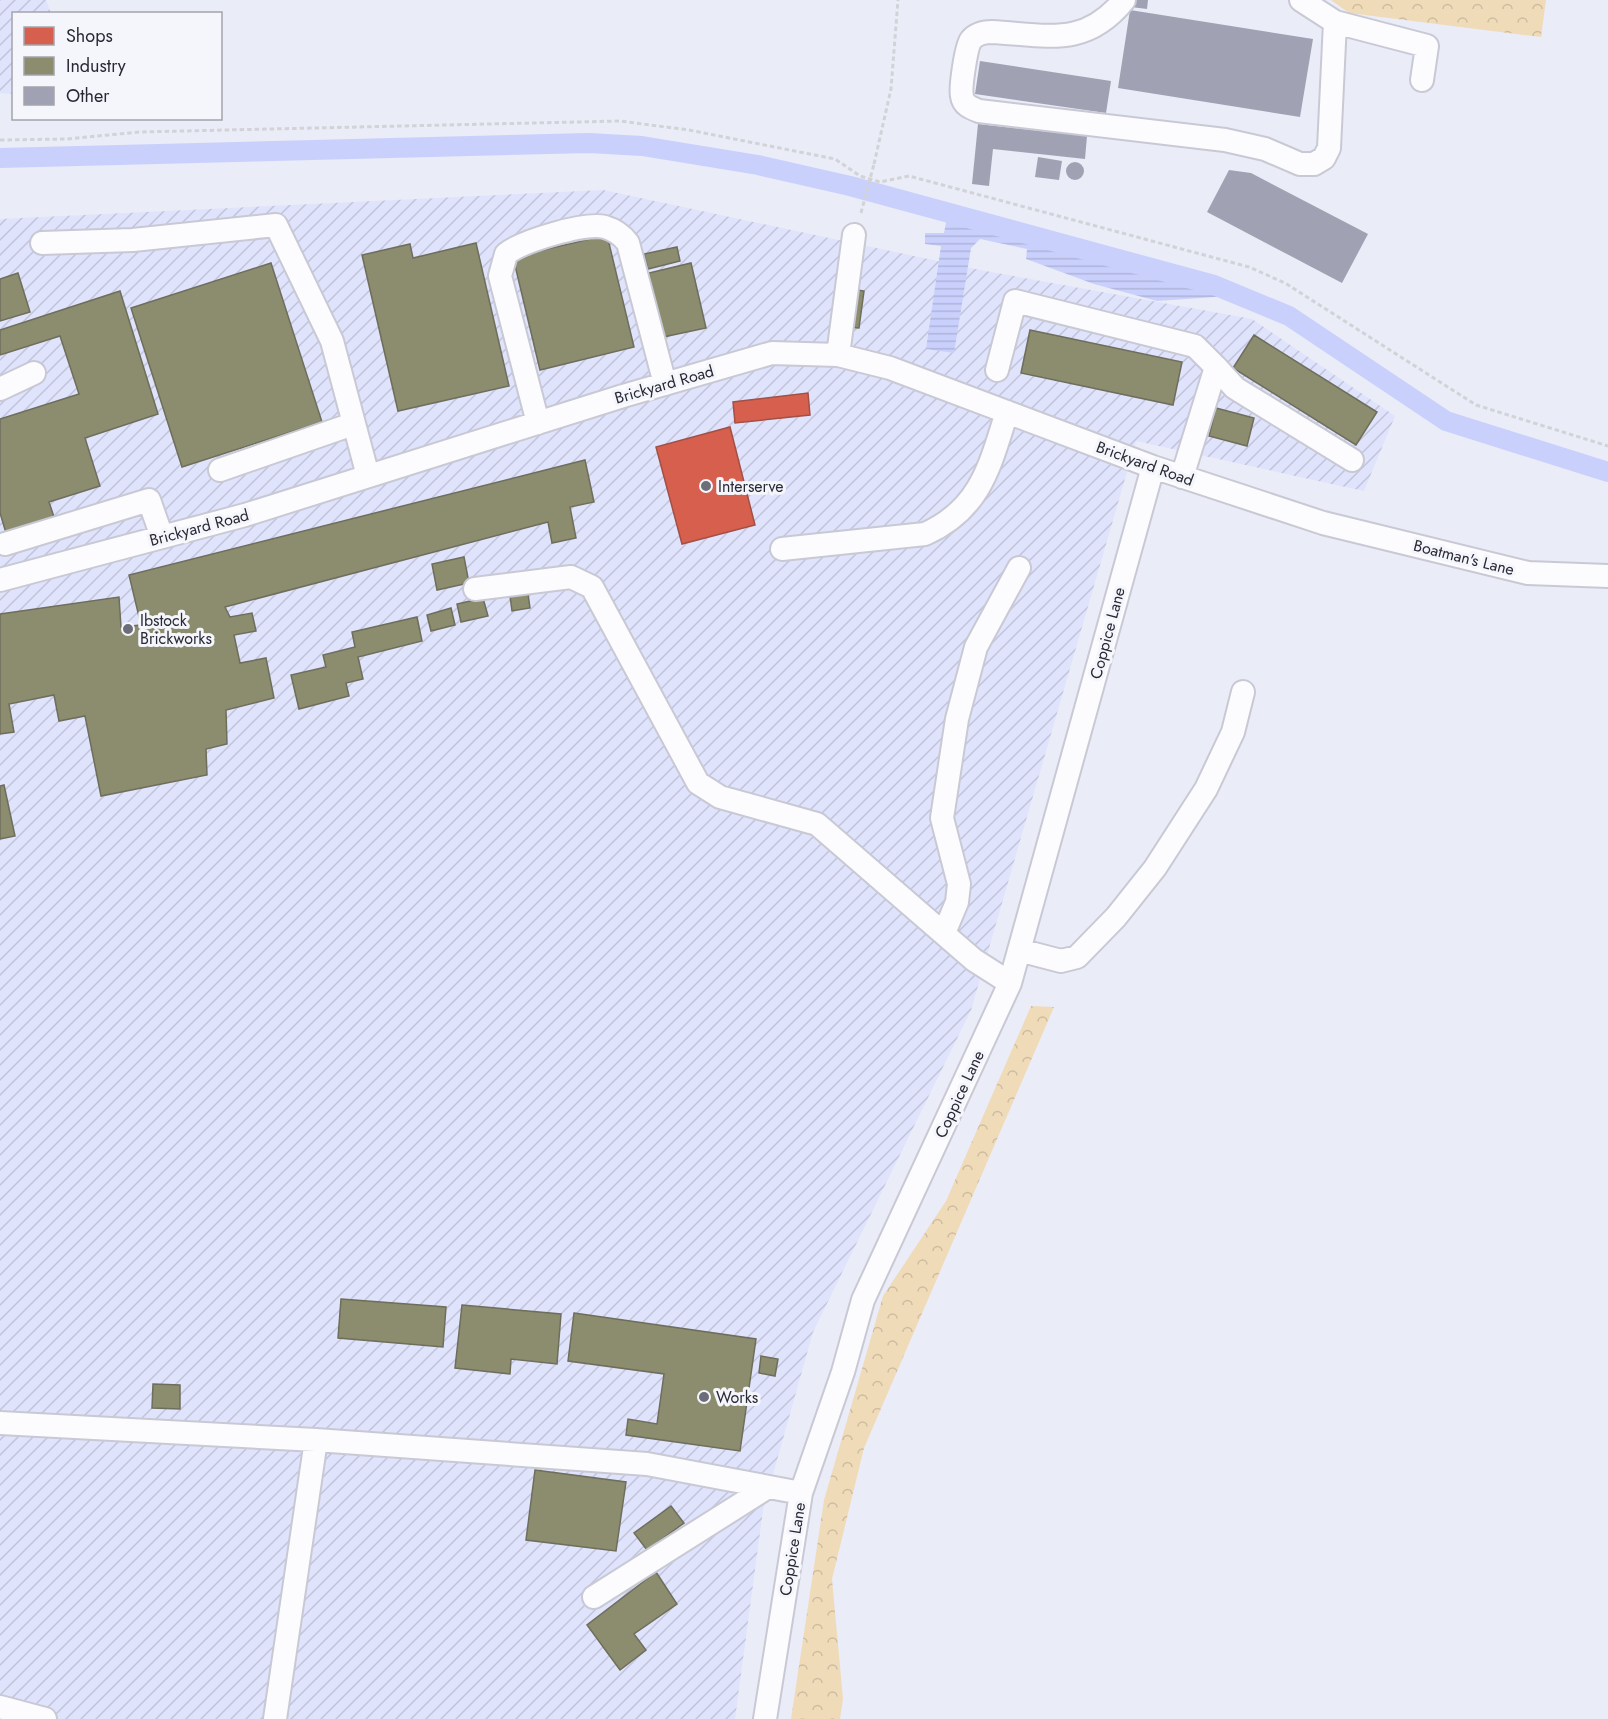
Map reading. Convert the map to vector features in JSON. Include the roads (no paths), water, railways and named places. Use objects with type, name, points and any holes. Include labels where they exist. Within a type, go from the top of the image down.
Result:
[{"type":"street","points":[[1124,0],[1099,25],[1072,36],[992,32],[982,33],[972,38],[968,45],[961,95],[965,104],[979,111],[1225,140],[1265,149],[1300,164],[1314,164],[1324,158],[1329,148],[1335,22]]},
{"type":"street","points":[[1301,0],[1335,22],[1427,46],[1422,80]]},
{"type":"street","points":[[42,243],[133,240],[276,225],[332,341],[368,476]]},
{"type":"street","points":[[538,423],[500,276],[506,254],[523,244],[590,226],[603,227],[623,236],[628,243],[665,384]]},
{"type":"street","points":[[838,355],[854,235]]},
{"type":"street","points":[[997,370],[1015,302],[1196,346],[1234,388],[1352,460]]},
{"type":"street","name":"Brickyard Road","points":[[8,578],[245,515],[771,353],[838,355],[890,368],[1153,467],[1323,523]]},
{"type":"street","points":[[1182,477],[1216,367]]},
{"type":"street","points":[[0,389],[34,373]]},
{"type":"street","points":[[782,549],[926,534],[944,526],[968,504],[987,473],[1007,412]]},
{"type":"street","points":[[220,470],[353,424]]},
{"type":"street","name":"Coppice Lane","points":[[765,1719],[801,1493],[843,1372],[863,1300],[1010,983],[1153,467]]},
{"type":"street","points":[[8,578],[3,538],[149,500],[162,537]]},
{"type":"street","name":"Boatman's Lane","points":[[1323,523],[1528,573],[1608,576]]},
{"type":"street","points":[[944,933],[957,902],[959,884],[942,818],[957,719],[976,647],[1019,568]]},
{"type":"street","points":[[475,589],[571,577],[592,587],[698,783],[720,797],[817,824],[974,960],[1010,983]]},
{"type":"street","points":[[1019,950],[1061,961],[1077,957],[1116,917],[1155,868],[1206,789],[1233,732],[1243,692]]},
{"type":"street","points":[[0,1423],[316,1440],[646,1464],[801,1493]]},
{"type":"street","points":[[275,1719],[316,1440]]},
{"type":"street","points":[[594,1597],[768,1487]]},
{"type":"street","points":[[0,1707],[45,1719]]},
{"type":"water","points":[[948,212],[1243,295],[1157,301],[1094,284],[1026,259],[1027,249],[980,239],[971,248],[954,353],[926,349],[941,246],[925,244],[925,233],[944,233]]},
{"type":"waterway","points":[[0,158],[589,143],[642,146],[758,165],[850,186],[1214,285],[1289,316],[1446,421],[1608,472]]},
{"type":"place","name":"Interserve","points":[[706,486]]},
{"type":"place","name":"Ibstock Brickworks","points":[[128,629]]},
{"type":"place","name":"Works","points":[[704,1397]]}]
